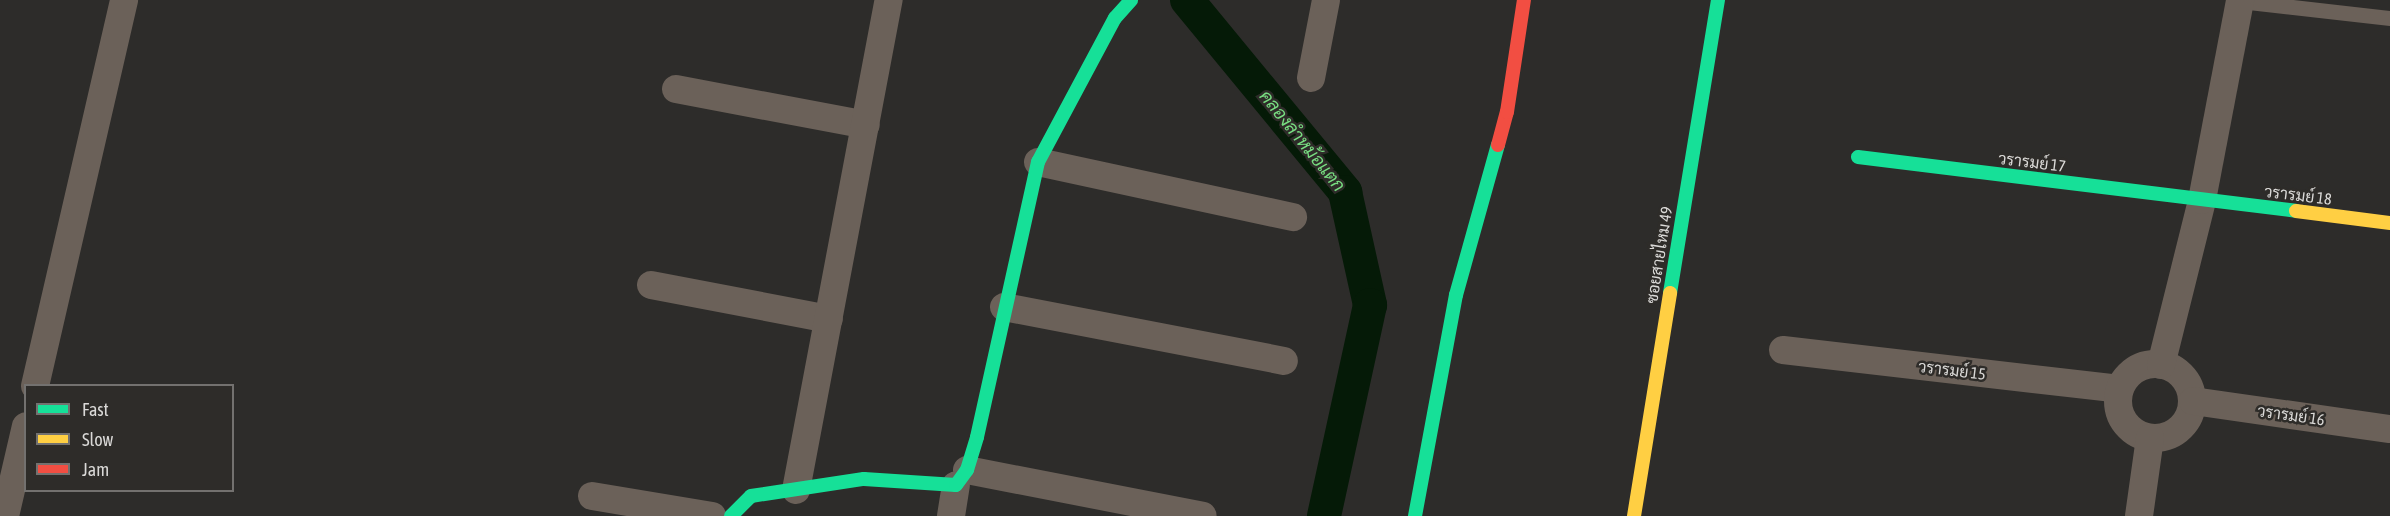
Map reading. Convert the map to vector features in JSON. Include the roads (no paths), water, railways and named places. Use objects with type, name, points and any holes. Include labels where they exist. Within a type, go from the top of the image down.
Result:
[{"type":"street","points":[[35,384],[124,0]]},
{"type":"street","points":[[796,490],[889,0]]},
{"type":"street","points":[[951,516],[1038,162],[1115,18],[1131,0]]},
{"type":"street","points":[[1311,78],[1326,0]]},
{"type":"street","points":[[1415,516],[1456,295],[1507,112],[1524,0]]},
{"type":"street","name":"ซอยสายไหม 49","points":[[1634,516],[1718,0]]},
{"type":"street","points":[[2161,365],[2202,200],[2238,0]]},
{"type":"street","points":[[676,88],[866,125]]},
{"type":"street","name":"วรารมย์ 17","points":[[1858,157],[2202,200]]},
{"type":"street","points":[[1038,162],[1293,218]]},
{"type":"street","name":"วรารมย์ 18","points":[[2202,200],[2390,223]]},
{"type":"street","points":[[651,285],[829,320]]},
{"type":"street","points":[[1004,307],[1284,361]]},
{"type":"street","name":"วรารมย์ 15","points":[[1783,350],[2120,389]]},
{"type":"street","points":[[2161,365],[2184,377],[2193,401],[2191,413],[2175,433],[2150,438],[2137,434],[2121,415],[2120,389],[2136,369],[2161,365]]},
{"type":"street","name":"วรารมย์ 16","points":[[2193,401],[2390,429]]},
{"type":"street","points":[[5,516],[24,435]]},
{"type":"street","points":[[2139,516],[2150,438]]},
{"type":"street","points":[[731,516],[751,496],[864,479],[962,477],[1203,516]]},
{"type":"street","points":[[591,496],[712,516]]},
{"type":"lane","points":[[2238,0],[2390,18]]},
{"type":"waterway","name":"คลองลำหม้อแตก","points":[[1187,0],[1345,192],[1370,305],[1324,516]]}]
